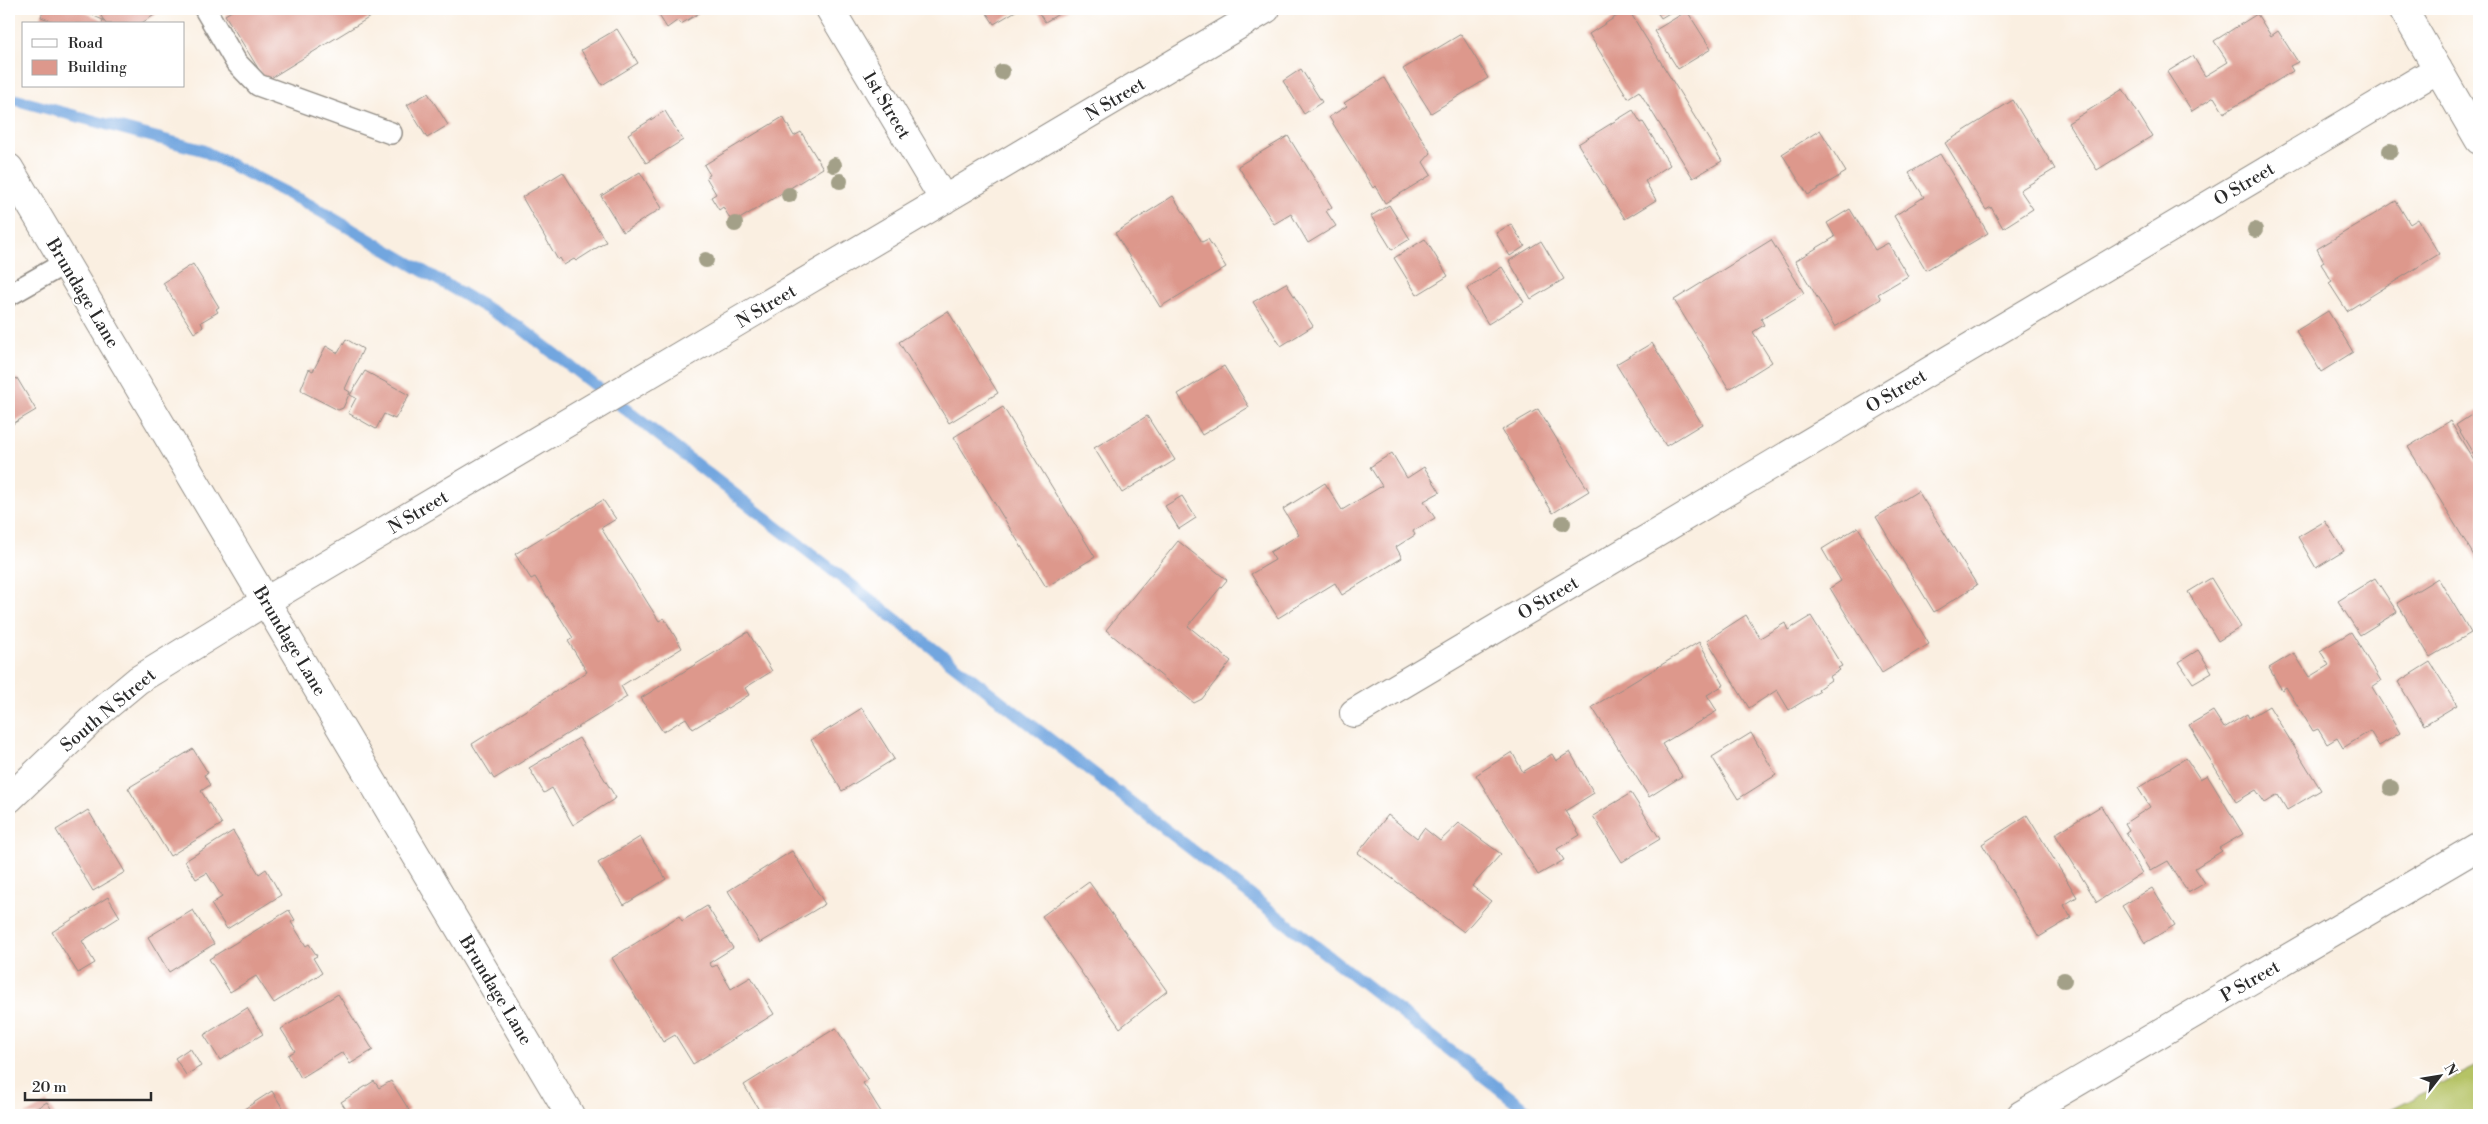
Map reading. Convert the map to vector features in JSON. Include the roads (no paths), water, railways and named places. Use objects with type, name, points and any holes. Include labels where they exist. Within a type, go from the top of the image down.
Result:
[{"type":"street","name":"1st Street","points":[[830,9],[944,200]]},
{"type":"street","name":"N Street","points":[[266,601],[1266,9]]},
{"type":"street","points":[[2402,9],[2479,140]]},
{"type":"street","name":"O Street","points":[[1354,713],[2438,69]]},
{"type":"street","name":"Brundage Lane","points":[[9,168],[570,1115]]},
{"type":"street","name":"South N Street","points":[[9,799],[102,710],[138,680],[266,601]]},
{"type":"street","name":"P Street","points":[[2021,1115],[2479,846]]},
{"type":"lane","points":[[206,9],[236,62],[258,85],[391,133]]},
{"type":"lane","points":[[9,296],[65,263]]},
{"type":"waterway","points":[[9,98],[202,150],[308,204],[521,328],[1533,1115]]}]
